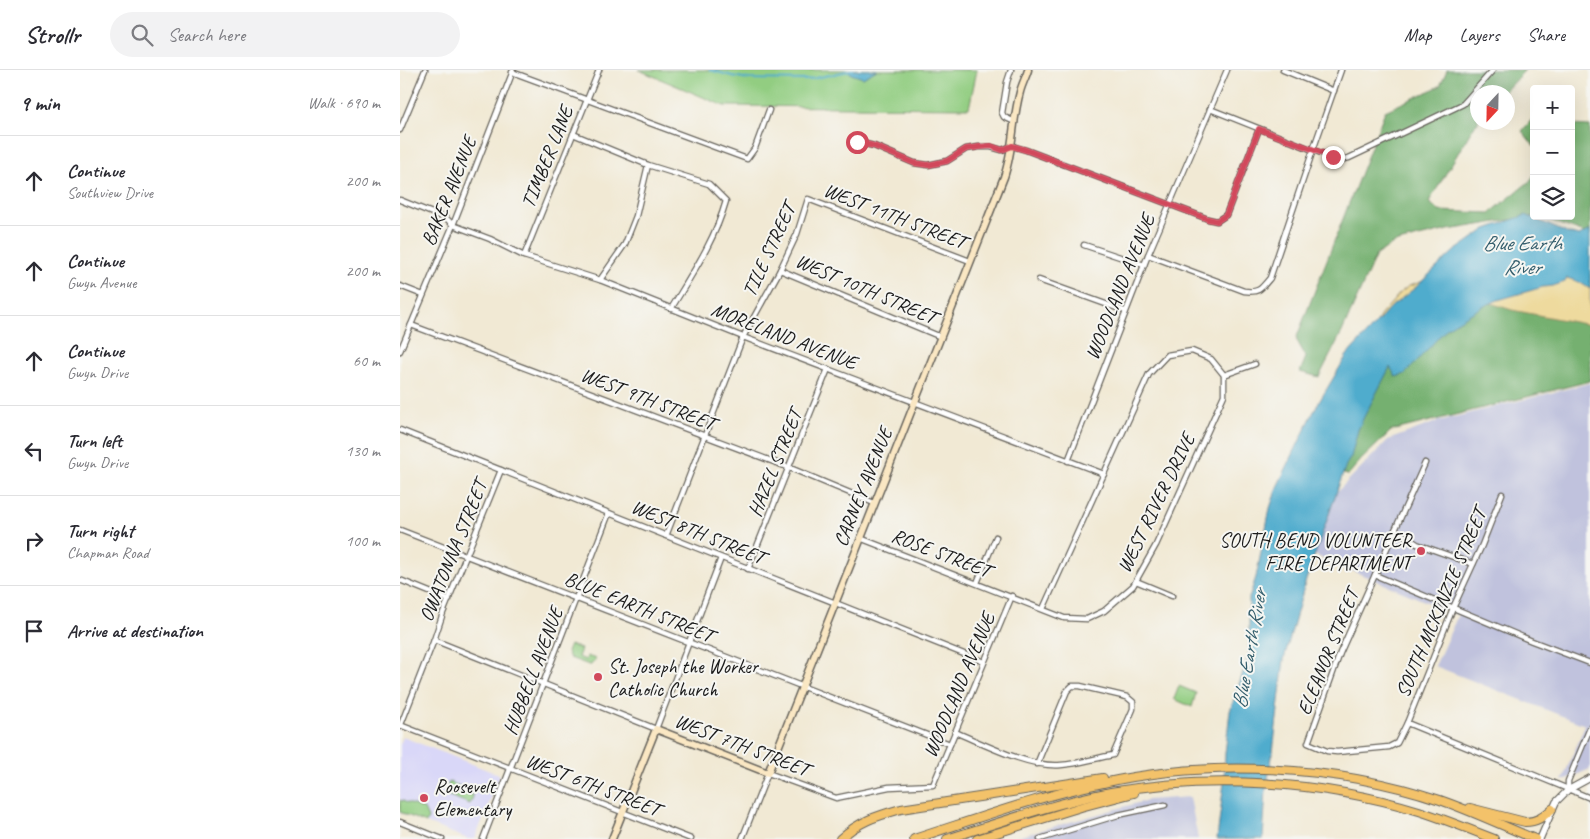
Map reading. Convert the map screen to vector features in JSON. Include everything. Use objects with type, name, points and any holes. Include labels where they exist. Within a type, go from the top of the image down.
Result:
[{"type":"highway","points":[[840,839],[850,830],[870,818],[901,809],[1099,778],[1181,771],[1239,769],[1291,771],[1371,782],[1525,822],[1541,819],[1552,809]]},
{"type":"highway","points":[[914,839],[1056,794],[1142,775]]},
{"type":"highway","points":[[947,839],[1111,792],[1163,785],[1256,784],[1334,791],[1389,803],[1452,822],[1494,839]]},
{"type":"highway","points":[[977,839],[1081,807],[1163,785]]},
{"type":"highway","points":[[1440,800],[1534,839]]},
{"type":"main road","name":"CARNEY AVENUE","points":[[768,772],[1004,177],[1012,146],[1020,92],[1028,70]]},
{"type":"main road","name":"WEST 7TH STREET","points":[[656,730],[768,772]]},
{"type":"main road","points":[[612,839],[656,730]]},
{"type":"street","points":[[400,130],[425,70]]},
{"type":"street","name":"TIMBER LANE","points":[[524,256],[599,70]]},
{"type":"street","points":[[1011,70],[1002,113],[1004,117],[1015,122]]},
{"type":"street","name":"WOODLAND AVENUE","points":[[1068,461],[1125,311],[1227,70]]},
{"type":"street","points":[[1283,70],[1334,91]]},
{"type":"street","points":[[1148,255],[1244,291],[1253,292],[1262,288],[1270,278],[1341,70]]},
{"type":"street","points":[[1210,109],[1340,160],[1350,158],[1463,104],[1493,70]]},
{"type":"street","points":[[513,71],[747,160],[755,148],[769,110]]},
{"type":"street","name":"BAKER AVENUE","points":[[400,351],[453,225],[513,71]]},
{"type":"street","points":[[857,142],[874,146],[914,163],[928,165],[947,161],[966,149],[991,146],[1002,150],[1012,146],[1217,221],[1226,215],[1259,129]]},
{"type":"street","points":[[573,134],[648,165],[709,184],[726,201],[720,221],[671,309]]},
{"type":"street","points":[[600,280],[626,244],[636,216],[648,165]]},
{"type":"street","name":"WEST 11TH STREET","points":[[808,199],[970,261]]},
{"type":"street","name":"TILE STREET","points":[[666,536],[743,337],[780,270],[797,234],[808,199]]},
{"type":"street","name":"MORELAND AVENUE","points":[[400,200],[447,219],[453,225],[490,239],[524,256],[600,280],[743,337],[1104,474]]},
{"type":"street","points":[[1084,245],[1144,265]]},
{"type":"street","name":"WEST 10TH STREET","points":[[780,270],[941,337]]},
{"type":"street","points":[[1039,280],[1125,311]]},
{"type":"street","points":[[400,286],[423,295]]},
{"type":"street","name":"WEST 9TH STREET","points":[[411,324],[790,468],[874,503]]},
{"type":"street","points":[[1043,610],[1148,374],[1167,355],[1192,351],[1211,359],[1224,375],[1255,364]]},
{"type":"street","name":"HAZEL STREET","points":[[748,569],[828,369]]},
{"type":"street","name":"WEST RIVER DRIVE","points":[[1012,596],[1064,618],[1087,618],[1104,611],[1133,586],[1156,545],[1224,395],[1224,375]]},
{"type":"street","name":"WEST 8TH STREET","points":[[400,430],[984,662]]},
{"type":"street","name":"ELEANOR STREET","points":[[1308,744],[1340,653],[1425,463]]},
{"type":"street","name":"OWATONNA STREET","points":[[400,726],[501,470]]},
{"type":"street","name":"SOUTH MCKINZIE STREET","points":[[1308,744],[1327,751],[1337,752],[1389,747],[1397,743],[1407,723],[1452,608],[1473,564],[1502,494]]},
{"type":"street","name":"HUBBELL AVENUE","points":[[483,839],[609,513]]},
{"type":"street","name":"BLUE EARTH STREET","points":[[400,530],[950,744]]},
{"type":"street","points":[[1395,530],[1418,544],[1473,564]]},
{"type":"street","points":[[977,583],[996,537]]},
{"type":"street","name":"ROSE STREET","points":[[860,538],[1012,596]]},
{"type":"street","points":[[656,730],[721,558]]},
{"type":"street","points":[[1375,575],[1590,664]]},
{"type":"street","points":[[400,580],[449,600]]},
{"type":"street","points":[[1136,581],[1172,596]]},
{"type":"street","name":"WOODLAND AVENUE","points":[[933,784],[1012,596]]},
{"type":"street","name":"WEST 7TH STREET","points":[[434,640],[656,730]]},
{"type":"street","points":[[955,732],[1037,764],[1060,766],[1114,754],[1133,709],[1133,702],[1127,697],[1080,686],[1072,686],[1067,691],[1037,764]]},
{"type":"street","points":[[1407,723],[1590,798]]},
{"type":"street","name":"WEST 6TH STREET","points":[[400,726],[691,839]]},
{"type":"street","points":[[1568,790],[1568,781],[1590,728]]},
{"type":"street","name":"WEST 7TH STREET","points":[[768,772],[836,798],[889,787],[933,784]]},
{"type":"street","name":"CARNEY AVENUE","points":[[742,839],[768,772]]},
{"type":"street","points":[[1540,839],[1556,802],[1568,790],[1590,778]]},
{"type":"street","points":[[1040,839],[1118,815],[1165,805]]},
{"type":"street","points":[[400,822],[442,839]]},
{"type":"shaded area","points":[[1590,383],[1590,769],[1562,781],[1585,725],[1435,666],[1458,615],[1310,553],[1329,500],[1388,440],[1439,421]]},
{"type":"shaded area","points":[[403,737],[500,775],[475,839],[468,839],[400,813],[400,745]]},
{"type":"shaded area","points":[[1190,797],[1198,839],[1010,839],[1148,800]]},
{"type":"green space","points":[[639,70],[977,70],[969,108],[724,106]]},
{"type":"green space","points":[[1447,70],[1525,70],[1511,85],[1470,85],[1470,130],[1472,130],[1429,202],[1439,211],[1490,213],[1530,181],[1530,217],[1448,230],[1394,243],[1376,255],[1342,332],[1319,377],[1300,372],[1306,357],[1296,339],[1385,111],[1440,86]]},
{"type":"green space","points":[[1530,122],[1530,141],[1522,131]]},
{"type":"green space","points":[[1575,125],[1590,126],[1590,235],[1549,220],[1575,220]]},
{"type":"green space","points":[[1472,297],[1590,325],[1590,381],[1391,431],[1348,475],[1332,472],[1372,374]]},
{"type":"green space","points":[[570,645],[581,649],[578,657],[586,660],[587,656],[596,659],[589,665],[570,658],[567,652]]},
{"type":"green space","points":[[1179,686],[1196,693],[1192,707],[1174,699]]},
{"type":"green space","points":[[449,782],[470,790],[473,797],[470,804],[444,794]]},
{"type":"green space","points":[[400,800],[424,809],[428,818],[426,823],[400,812]]},
{"type":"sand","points":[[1454,271],[1590,274],[1590,325],[1512,310],[1472,297],[1369,340],[1380,316],[1401,292],[1409,286]]},
{"type":"water","points":[[849,70],[877,70],[863,78],[851,74]]},
{"type":"water","name":"Blue Earth River","points":[[1526,215],[1530,217],[1530,220],[1537,220],[1567,233],[1579,236],[1590,230],[1590,289],[1579,282],[1567,278],[1565,282],[1553,286],[1498,300],[1448,327],[1405,374],[1396,377],[1390,367],[1358,430],[1351,457],[1346,465],[1306,580],[1284,659],[1273,752],[1266,789],[1263,839],[1217,839],[1230,711],[1249,654],[1249,598],[1256,577],[1270,508],[1277,487],[1316,407],[1347,355],[1392,306],[1416,287],[1453,252],[1486,229]]},
{"type":"waterway","points":[[710,70],[749,79],[806,80],[853,70]]},
{"type":"place","name":"SOUTH BEND VOLUNTEER FIRE DEPARTMENT","points":[[1421,551]]},
{"type":"place","name":"St. Joseph the Worker Catholic Church","points":[[598,677]]},
{"type":"place","name":"Roosevelt Elementary","points":[[424,798]]},
{"type":"route","points":[[857,142],[874,146],[914,163],[928,165],[947,161],[966,149],[991,146],[1002,150],[1012,146],[1217,221],[1226,215],[1259,129],[1333,157]]}]
